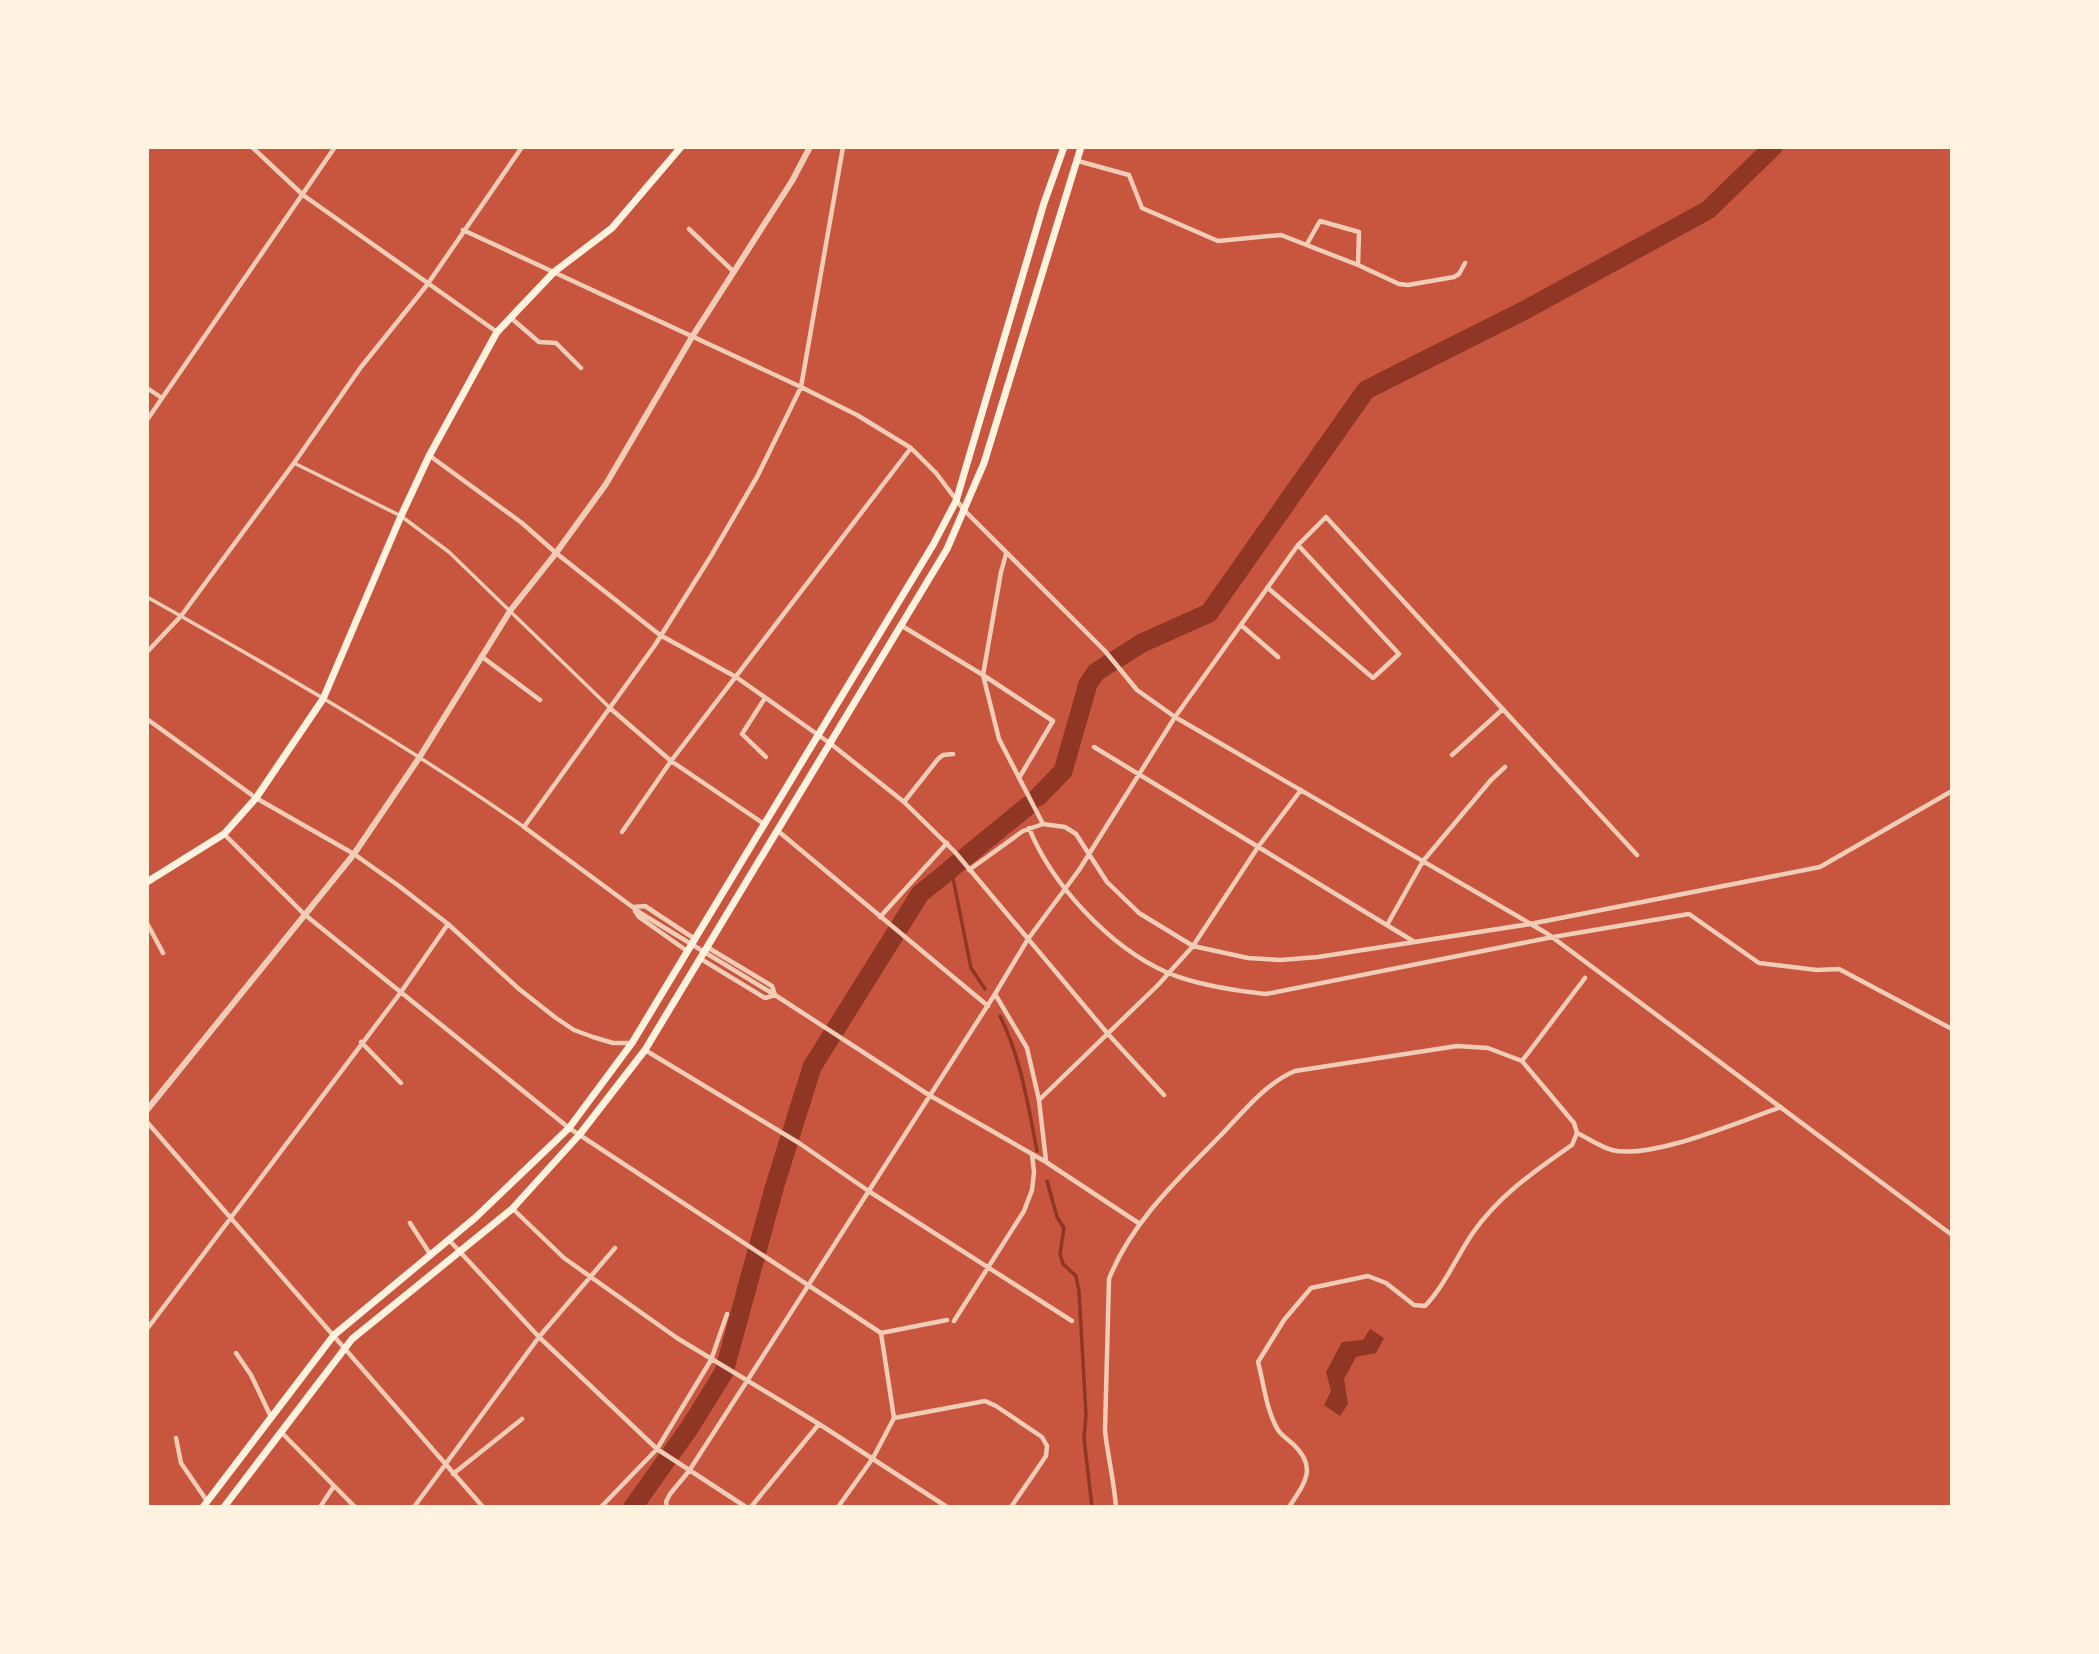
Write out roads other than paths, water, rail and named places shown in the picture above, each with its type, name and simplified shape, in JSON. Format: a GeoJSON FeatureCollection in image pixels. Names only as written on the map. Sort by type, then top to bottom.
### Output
{"type":"FeatureCollection","features":[{"type":"Feature","properties":{"kind":"main road"},"geometry":{"type":"LineString","coordinates":[[147,882],[224,834],[256,798],[323,699],[429,456],[496,332],[554,272],[612,228],[681,147]]}},
{"type":"Feature","properties":{"kind":"main road"},"geometry":{"type":"LineString","coordinates":[[205,1504],[334,1335],[499,1197],[569,1128],[632,1043],[933,545],[956,501],[1044,203],[1064,147]]}},
{"type":"Feature","properties":{"kind":"main road"},"geometry":{"type":"LineString","coordinates":[[223,1507],[352,1339],[512,1209],[580,1134],[645,1050],[947,549],[984,463],[1081,147]]}},
{"type":"Feature","properties":{"kind":"street"},"geometry":{"type":"LineString","coordinates":[[251,147],[303,195],[496,332]]}},
{"type":"Feature","properties":{"kind":"street"},"geometry":{"type":"LineString","coordinates":[[147,420],[335,147]]}},
{"type":"Feature","properties":{"kind":"street"},"geometry":{"type":"LineString","coordinates":[[147,652],[181,616],[295,463],[361,367],[427,285],[522,147]]}},
{"type":"Feature","properties":{"kind":"street"},"geometry":{"type":"LineString","coordinates":[[147,1110],[354,854],[419,758],[510,611],[606,484],[692,337],[792,181],[810,147]]}},
{"type":"Feature","properties":{"kind":"street"},"geometry":{"type":"LineString","coordinates":[[524,827],[655,645],[750,488],[801,387],[843,147]]}},
{"type":"Feature","properties":{"kind":"street"},"geometry":{"type":"LineString","coordinates":[[1077,160],[1129,176],[1142,208],[1218,241],[1278,235],[1307,244],[1399,284],[1408,285],[1454,277],[1465,263]]}},
{"type":"Feature","properties":{"kind":"street"},"geometry":{"type":"LineString","coordinates":[[1307,244],[1320,221],[1359,232],[1358,265]]}},
{"type":"Feature","properties":{"kind":"street"},"geometry":{"type":"LineString","coordinates":[[689,229],[734,272]]}},
{"type":"Feature","properties":{"kind":"street"},"geometry":{"type":"LineString","coordinates":[[463,230],[801,387],[857,415],[911,449],[936,473],[956,501],[1006,554],[1105,651],[1137,690],[1175,717],[1553,937],[1952,1234]]}},
{"type":"Feature","properties":{"kind":"street"},"geometry":{"type":"LineString","coordinates":[[511,317],[539,342],[556,343],[581,368]]}},
{"type":"Feature","properties":{"kind":"street"},"geometry":{"type":"LineString","coordinates":[[147,388],[162,398]]}},
{"type":"Feature","properties":{"kind":"street"},"geometry":{"type":"LineString","coordinates":[[622,832],[671,761],[911,449]]}},
{"type":"Feature","properties":{"kind":"street"},"geometry":{"type":"LineString","coordinates":[[429,456],[513,516],[660,635],[736,677],[831,744],[904,802],[956,852],[1108,1034],[1164,1095]]}},
{"type":"Feature","properties":{"kind":"street"},"geometry":{"type":"LineString","coordinates":[[295,463],[401,516],[458,561],[611,709],[671,761],[765,825]]}},
{"type":"Feature","properties":{"kind":"street"},"geometry":{"type":"LineString","coordinates":[[667,1507],[670,1494],[747,1381],[988,1006],[1028,939],[1088,855],[1175,717],[1298,545],[1326,517],[1637,855]]}},
{"type":"Feature","properties":{"kind":"street"},"geometry":{"type":"LineString","coordinates":[[1268,588],[1373,678],[1399,654],[1298,545]]}},
{"type":"Feature","properties":{"kind":"street"},"geometry":{"type":"LineString","coordinates":[[1006,554],[983,675],[999,739],[1043,824]]}},
{"type":"Feature","properties":{"kind":"street"},"geometry":{"type":"LineString","coordinates":[[147,597],[419,758],[524,827],[642,914],[769,991],[929,1096],[1046,1162],[1140,1224]]}},
{"type":"Feature","properties":{"kind":"street"},"geometry":{"type":"LineString","coordinates":[[1241,625],[1278,657]]}},
{"type":"Feature","properties":{"kind":"street"},"geometry":{"type":"LineString","coordinates":[[902,626],[1054,722],[1019,778]]}},
{"type":"Feature","properties":{"kind":"street"},"geometry":{"type":"LineString","coordinates":[[481,656],[540,700]]}},
{"type":"Feature","properties":{"kind":"street"},"geometry":{"type":"LineString","coordinates":[[765,698],[742,733],[766,757]]}},
{"type":"Feature","properties":{"kind":"street"},"geometry":{"type":"LineString","coordinates":[[1452,755],[1503,709]]}},
{"type":"Feature","properties":{"kind":"street"},"geometry":{"type":"LineString","coordinates":[[147,719],[256,798],[354,854],[448,924],[519,989],[575,1030],[613,1042],[632,1043]]}},
{"type":"Feature","properties":{"kind":"street"},"geometry":{"type":"LineString","coordinates":[[1094,747],[1414,941]]}},
{"type":"Feature","properties":{"kind":"street"},"geometry":{"type":"LineString","coordinates":[[904,802],[938,759],[953,754]]}},
{"type":"Feature","properties":{"kind":"street"},"geometry":{"type":"LineString","coordinates":[[1387,925],[1423,861],[1505,767]]}},
{"type":"Feature","properties":{"kind":"street"},"geometry":{"type":"LineString","coordinates":[[1039,1100],[1158,985],[1193,946],[1258,847],[1301,790]]}},
{"type":"Feature","properties":{"kind":"street"},"geometry":{"type":"LineString","coordinates":[[967,867],[1029,828],[1043,824],[1065,827],[1076,834],[1107,882],[1139,913],[1193,946],[1248,958],[1280,960],[1318,957],[1530,924],[1820,867],[1952,791]]}},
{"type":"Feature","properties":{"kind":"street"},"geometry":{"type":"LineString","coordinates":[[1029,828],[1064,890],[1114,940],[1167,972],[1232,990],[1266,994],[1553,937],[1689,914],[1759,963],[1817,970],[1839,969],[1952,1029]]}},
{"type":"Feature","properties":{"kind":"street"},"geometry":{"type":"LineString","coordinates":[[778,831],[988,1006]]}},
{"type":"Feature","properties":{"kind":"street"},"geometry":{"type":"LineString","coordinates":[[224,834],[304,914],[569,1128],[881,1333],[951,1320],[990,1267],[1024,1211],[1032,1190],[1032,1154]]}},
{"type":"Feature","properties":{"kind":"street"},"geometry":{"type":"LineString","coordinates":[[880,917],[947,843]]}},
{"type":"Feature","properties":{"kind":"street"},"geometry":{"type":"LineString","coordinates":[[634,907],[645,906],[695,939]]}},
{"type":"Feature","properties":{"kind":"street"},"geometry":{"type":"LineString","coordinates":[[634,907],[639,917],[687,951]]}},
{"type":"Feature","properties":{"kind":"street"},"geometry":{"type":"LineString","coordinates":[[147,923],[163,953]]}},
{"type":"Feature","properties":{"kind":"street"},"geometry":{"type":"LineString","coordinates":[[147,1329],[401,992],[448,924]]}},
{"type":"Feature","properties":{"kind":"street"},"geometry":{"type":"LineString","coordinates":[[707,947],[772,986],[775,995]]}},
{"type":"Feature","properties":{"kind":"street"},"geometry":{"type":"LineString","coordinates":[[701,958],[765,998],[775,995]]}},
{"type":"Feature","properties":{"kind":"street"},"geometry":{"type":"LineString","coordinates":[[1522,1061],[1585,978]]}},
{"type":"Feature","properties":{"kind":"street"},"geometry":{"type":"LineString","coordinates":[[995,994],[1027,1048],[1039,1100],[1046,1162]]}},
{"type":"Feature","properties":{"kind":"street"},"geometry":{"type":"LineString","coordinates":[[361,1042],[401,1083]]}},
{"type":"Feature","properties":{"kind":"street"},"geometry":{"type":"LineString","coordinates":[[1115,1507],[1114,1477],[1105,1431],[1109,1279],[1115,1264],[1140,1224],[1188,1169],[1248,1107],[1280,1077],[1288,1074],[1317,1067],[1457,1046],[1489,1048],[1522,1061],[1574,1123],[1577,1133],[1572,1145],[1507,1192],[1473,1233],[1425,1306],[1414,1305],[1386,1283],[1368,1276],[1311,1289],[1284,1320],[1258,1362],[1275,1424],[1280,1433],[1303,1454],[1307,1466],[1307,1480],[1289,1507]]}},
{"type":"Feature","properties":{"kind":"street"},"geometry":{"type":"LineString","coordinates":[[645,1050],[799,1143],[1072,1321]]}},
{"type":"Feature","properties":{"kind":"street"},"geometry":{"type":"LineString","coordinates":[[1577,1133],[1611,1150],[1631,1151],[1673,1145],[1781,1107]]}},
{"type":"Feature","properties":{"kind":"street"},"geometry":{"type":"LineString","coordinates":[[147,1122],[483,1507]]}},
{"type":"Feature","properties":{"kind":"street"},"geometry":{"type":"LineString","coordinates":[[512,1209],[564,1258],[711,1360],[819,1424],[947,1507]]}},
{"type":"Feature","properties":{"kind":"street"},"geometry":{"type":"LineString","coordinates":[[410,1223],[431,1255]]}},
{"type":"Feature","properties":{"kind":"street"},"geometry":{"type":"LineString","coordinates":[[449,1240],[538,1337],[657,1449],[749,1507],[819,1424]]}},
{"type":"Feature","properties":{"kind":"street"},"geometry":{"type":"LineString","coordinates":[[414,1507],[538,1337],[615,1248]]}},
{"type":"Feature","properties":{"kind":"street"},"geometry":{"type":"LineString","coordinates":[[601,1507],[657,1449],[711,1360],[727,1314]]}},
{"type":"Feature","properties":{"kind":"street"},"geometry":{"type":"LineString","coordinates":[[838,1507],[873,1458],[894,1418],[881,1333]]}},
{"type":"Feature","properties":{"kind":"street"},"geometry":{"type":"LineString","coordinates":[[236,1353],[251,1375],[271,1417]]}},
{"type":"Feature","properties":{"kind":"street"},"geometry":{"type":"LineString","coordinates":[[894,1418],[985,1401],[1042,1437],[1047,1446],[1046,1457],[1011,1507]]}},
{"type":"Feature","properties":{"kind":"street"},"geometry":{"type":"LineString","coordinates":[[453,1474],[522,1419]]}},
{"type":"Feature","properties":{"kind":"street"},"geometry":{"type":"LineString","coordinates":[[281,1432],[355,1507]]}},
{"type":"Feature","properties":{"kind":"street"},"geometry":{"type":"LineString","coordinates":[[176,1438],[181,1464],[205,1504]]}},
{"type":"Feature","properties":{"kind":"street"},"geometry":{"type":"LineString","coordinates":[[320,1507],[334,1486]]}},
{"type":"Feature","properties":{"kind":"waterway"},"geometry":{"type":"LineString","coordinates":[[1038,797],[1063,771],[1088,684],[1096,672],[1142,643],[1209,613],[1366,390],[1527,309],[1708,210],[1773,147]]}},
{"type":"Feature","properties":{"kind":"waterway"},"geometry":{"type":"LineString","coordinates":[[633,1507],[690,1427],[724,1372],[775,1185],[812,1067],[920,894],[1029,805]]}},
{"type":"Feature","properties":{"kind":"waterway"},"geometry":{"type":"LineString","coordinates":[[951,868],[971,968],[985,989]]}},
{"type":"Feature","properties":{"kind":"waterway"},"geometry":{"type":"LineString","coordinates":[[1000,1016],[1019,1065],[1037,1151]]}},
{"type":"Feature","properties":{"kind":"waterway"},"geometry":{"type":"LineString","coordinates":[[1047,1181],[1057,1217],[1064,1228],[1060,1254],[1063,1264],[1076,1276],[1079,1291],[1086,1415],[1084,1438],[1092,1507]]}}]}
